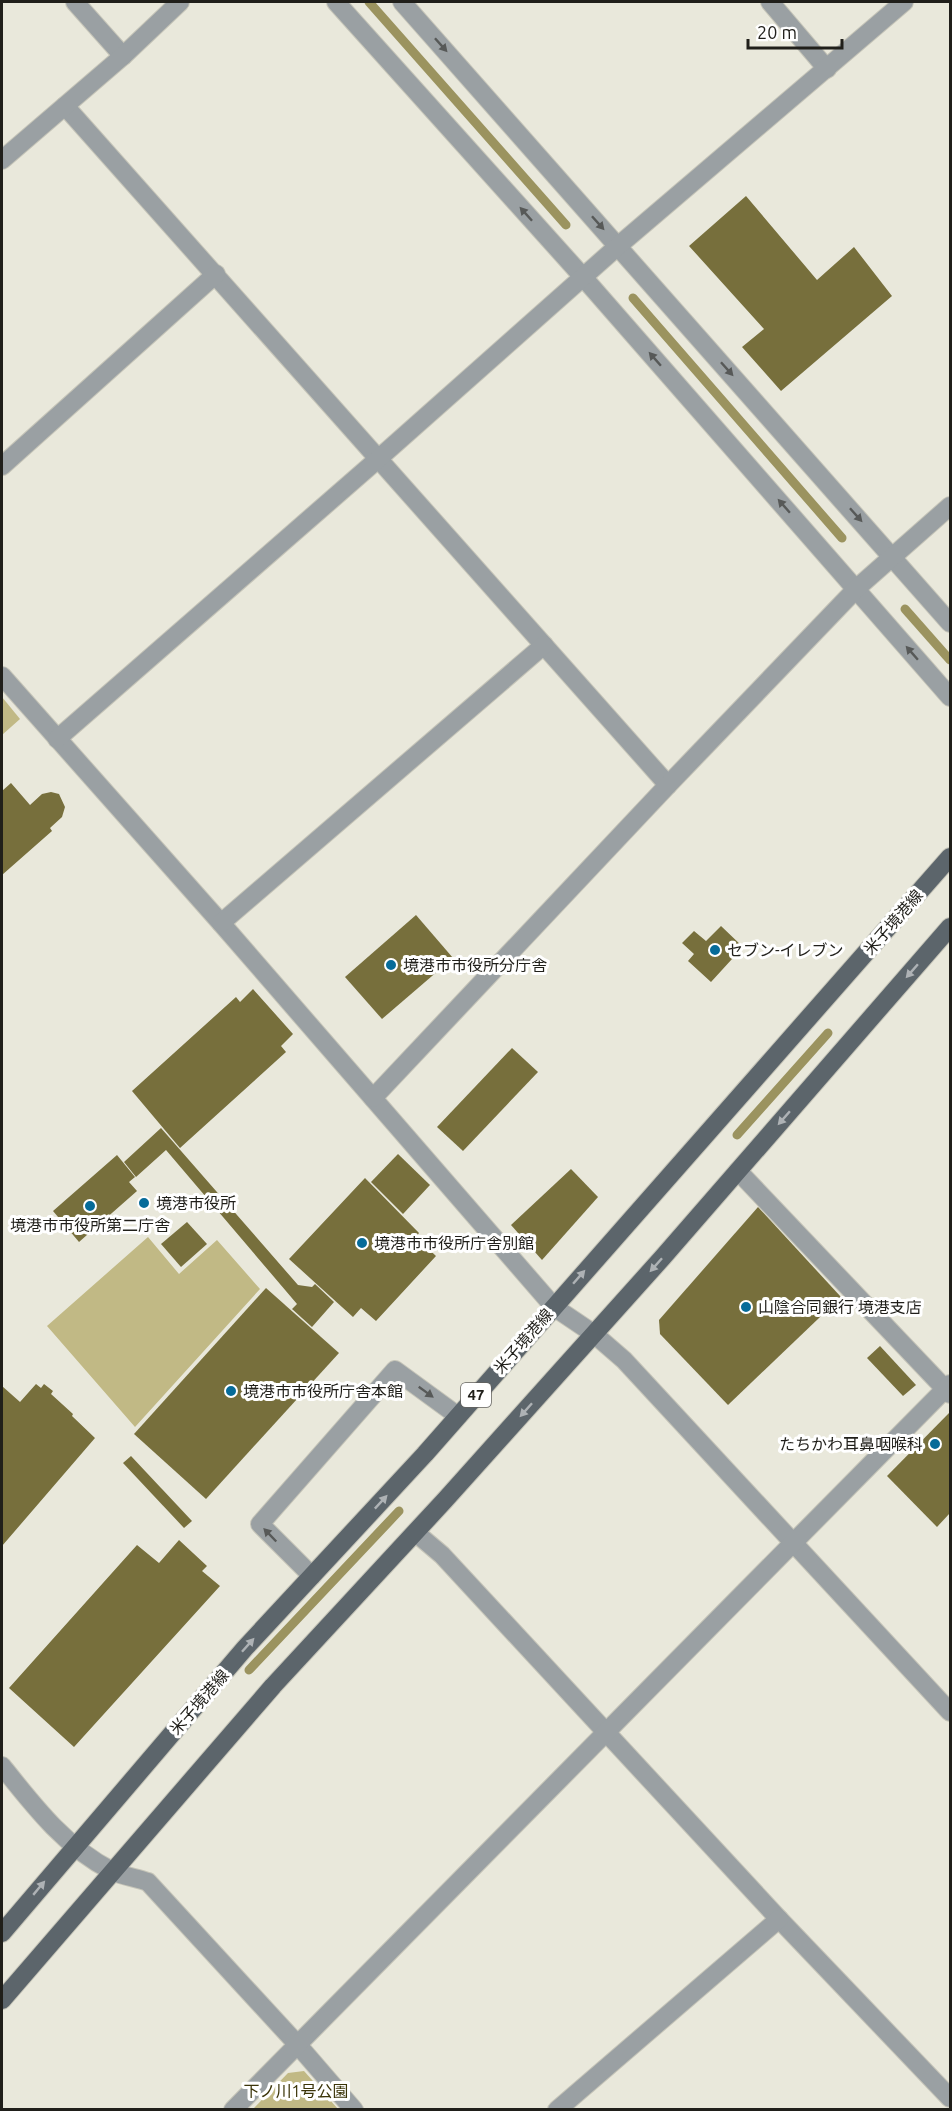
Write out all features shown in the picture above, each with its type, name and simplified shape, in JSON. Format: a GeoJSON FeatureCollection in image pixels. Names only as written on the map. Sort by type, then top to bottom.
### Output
{"type":"FeatureCollection","features":[{"type":"Feature","properties":{"kind":"main road","name":"米子境港線"},"geometry":{"type":"LineString","coordinates":[[2,1933],[245,1648],[458,1416],[951,857]]}},
{"type":"Feature","properties":{"kind":"main road"},"geometry":{"type":"LineString","coordinates":[[2,2000],[273,1686],[416,1533],[594,1334],[951,927]]}},
{"type":"Feature","properties":{"kind":"street"},"geometry":{"type":"LineString","coordinates":[[75,2],[123,56]]}},
{"type":"Feature","properties":{"kind":"street"},"geometry":{"type":"LineString","coordinates":[[2,160],[123,56],[180,2]]}},
{"type":"Feature","properties":{"kind":"street"},"geometry":{"type":"LineString","coordinates":[[336,2],[583,277],[951,697]]}},
{"type":"Feature","properties":{"kind":"street"},"geometry":{"type":"LineString","coordinates":[[402,2],[951,623]]}},
{"type":"Feature","properties":{"kind":"street"},"geometry":{"type":"LineString","coordinates":[[770,2],[827,69]]}},
{"type":"Feature","properties":{"kind":"street"},"geometry":{"type":"LineString","coordinates":[[57,739],[618,246],[904,2]]}},
{"type":"Feature","properties":{"kind":"street"},"geometry":{"type":"LineString","coordinates":[[65,106],[668,785]]}},
{"type":"Feature","properties":{"kind":"street"},"geometry":{"type":"LineString","coordinates":[[2,466],[216,274]]}},
{"type":"Feature","properties":{"kind":"street"},"geometry":{"type":"LineString","coordinates":[[373,1098],[856,588],[951,506]]}},
{"type":"Feature","properties":{"kind":"street"},"geometry":{"type":"LineString","coordinates":[[221,923],[544,645]]}},
{"type":"Feature","properties":{"kind":"street"},"geometry":{"type":"LineString","coordinates":[[2,676],[221,923],[554,1307],[594,1334],[624,1360],[951,1712]]}},
{"type":"Feature","properties":{"kind":"street"},"geometry":{"type":"LineString","coordinates":[[233,2109],[793,1543],[949,1389],[738,1171]]}},
{"type":"Feature","properties":{"kind":"street"},"geometry":{"type":"LineString","coordinates":[[312,1575],[260,1524],[395,1370],[458,1416]]}},
{"type":"Feature","properties":{"kind":"street"},"geometry":{"type":"LineString","coordinates":[[416,1533],[442,1555],[779,1919],[951,2098]]}},
{"type":"Feature","properties":{"kind":"street"},"geometry":{"type":"LineString","coordinates":[[2,1766],[42,1815],[75,1846],[113,1871],[148,1882],[354,2109]]}},
{"type":"Feature","properties":{"kind":"street"},"geometry":{"type":"LineString","coordinates":[[557,2109],[779,1919]]}},
{"type":"Feature","properties":{"kind":"green space"},"geometry":{"type":"Polygon","coordinates":[[[2,697],[20,719],[2,735],[2,697]]]}},
{"type":"Feature","properties":{"kind":"green space"},"geometry":{"type":"Polygon","coordinates":[[[148,1237],[179,1274],[217,1240],[260,1289],[135,1427],[47,1326],[148,1237]]]}},
{"type":"Feature","properties":{"kind":"green space","name":"下ノ川1号公園"},"geometry":{"type":"Polygon","coordinates":[[[304,2071],[338,2109],[253,2109],[288,2073],[304,2071]]]}},
{"type":"Feature","properties":{"kind":"building"},"geometry":{"type":"Polygon","coordinates":[[[746,196],[817,280],[854,247],[892,296],[781,391],[742,347],[764,329],[689,246],[746,196]]]}},
{"type":"Feature","properties":{"kind":"building"},"geometry":{"type":"Polygon","coordinates":[[[11,783],[30,805],[42,794],[51,792],[59,794],[65,807],[62,817],[50,828],[52,831],[2,875],[2,791],[11,783]]]}},
{"type":"Feature","properties":{"kind":"building"},"geometry":{"type":"Polygon","coordinates":[[[416,915],[453,958],[382,1019],[345,977],[416,915]]]}},
{"type":"Feature","properties":{"kind":"building","name":"セブン-イレブン"},"geometry":{"type":"Polygon","coordinates":[[[721,926],[743,947],[711,982],[688,961],[694,954],[682,943],[694,931],[706,941],[721,926]]]}},
{"type":"Feature","properties":{"kind":"building"},"geometry":{"type":"Polygon","coordinates":[[[253,989],[293,1034],[281,1046],[286,1052],[180,1148],[132,1091],[236,997],[240,1002],[253,989]]]}},
{"type":"Feature","properties":{"kind":"building"},"geometry":{"type":"Polygon","coordinates":[[[512,1048],[538,1072],[463,1151],[437,1127],[512,1048]]]}},
{"type":"Feature","properties":{"kind":"building"},"geometry":{"type":"Polygon","coordinates":[[[161,1128],[298,1285],[312,1287],[315,1284],[334,1302],[312,1327],[292,1309],[297,1304],[166,1150],[136,1177],[124,1162],[161,1128]]]}},
{"type":"Feature","properties":{"kind":"building"},"geometry":{"type":"Polygon","coordinates":[[[398,1154],[430,1185],[403,1214],[371,1182],[398,1154]]]}},
{"type":"Feature","properties":{"kind":"building"},"geometry":{"type":"Polygon","coordinates":[[[117,1155],[135,1177],[129,1182],[137,1191],[79,1242],[53,1211],[117,1155]]]}},
{"type":"Feature","properties":{"kind":"building"},"geometry":{"type":"Polygon","coordinates":[[[571,1169],[598,1197],[542,1260],[511,1225],[571,1169]]]}},
{"type":"Feature","properties":{"kind":"building"},"geometry":{"type":"Polygon","coordinates":[[[365,1178],[419,1233],[416,1237],[436,1256],[376,1321],[361,1308],[353,1317],[289,1259],[365,1178]]]}},
{"type":"Feature","properties":{"kind":"building"},"geometry":{"type":"Polygon","coordinates":[[[758,1207],[841,1297],[728,1405],[660,1334],[659,1320],[758,1207]]]}},
{"type":"Feature","properties":{"kind":"building"},"geometry":{"type":"Polygon","coordinates":[[[187,1222],[207,1244],[181,1267],[161,1244],[187,1222]]]}},
{"type":"Feature","properties":{"kind":"building"},"geometry":{"type":"Polygon","coordinates":[[[266,1288],[339,1353],[206,1499],[134,1434],[266,1288]]]}},
{"type":"Feature","properties":{"kind":"building"},"geometry":{"type":"Polygon","coordinates":[[[880,1346],[916,1385],[903,1396],[867,1358],[880,1346]]]}},
{"type":"Feature","properties":{"kind":"building"},"geometry":{"type":"Polygon","coordinates":[[[36,1384],[41,1388],[44,1384],[53,1391],[51,1394],[95,1438],[2,1546],[2,1386],[20,1402],[36,1384]]]}},
{"type":"Feature","properties":{"kind":"building","name":"たちかわ耳鼻咽喉科"},"geometry":{"type":"Polygon","coordinates":[[[950,1412],[950,1513],[937,1527],[887,1476],[950,1412]]]}},
{"type":"Feature","properties":{"kind":"building"},"geometry":{"type":"Polygon","coordinates":[[[131,1456],[192,1521],[184,1528],[123,1463],[131,1456]]]}},
{"type":"Feature","properties":{"kind":"building"},"geometry":{"type":"Polygon","coordinates":[[[179,1540],[207,1566],[202,1571],[220,1586],[74,1747],[9,1688],[137,1545],[159,1563],[179,1540]]]}},
{"type":"Feature","properties":{"kind":"waterway"},"geometry":{"type":"LineString","coordinates":[[369,2],[566,225]]}},
{"type":"Feature","properties":{"kind":"waterway"},"geometry":{"type":"LineString","coordinates":[[633,298],[842,538]]}},
{"type":"Feature","properties":{"kind":"waterway"},"geometry":{"type":"LineString","coordinates":[[905,609],[950,660]]}},
{"type":"Feature","properties":{"kind":"waterway"},"geometry":{"type":"LineString","coordinates":[[737,1135],[828,1033]]}},
{"type":"Feature","properties":{"kind":"waterway"},"geometry":{"type":"LineString","coordinates":[[249,1670],[399,1511]]}},
{"type":"Feature","properties":{"kind":"place","name":"セブン-イレブン"},"geometry":{"type":"Point","coordinates":[715,950]}},
{"type":"Feature","properties":{"kind":"place","name":"境港市市役所分庁舎"},"geometry":{"type":"Point","coordinates":[391,965]}},
{"type":"Feature","properties":{"kind":"place","name":"境港市役所"},"geometry":{"type":"Point","coordinates":[144,1203]}},
{"type":"Feature","properties":{"kind":"place","name":"境港市市役所第二庁舎"},"geometry":{"type":"Point","coordinates":[90,1206]}},
{"type":"Feature","properties":{"kind":"place","name":"境港市市役所庁舎別館"},"geometry":{"type":"Point","coordinates":[362,1243]}},
{"type":"Feature","properties":{"kind":"place","name":"山陰合同銀行 境港支店"},"geometry":{"type":"Point","coordinates":[746,1307]}},
{"type":"Feature","properties":{"kind":"place","name":"境港市市役所庁舎本館"},"geometry":{"type":"Point","coordinates":[231,1391]}},
{"type":"Feature","properties":{"kind":"place","name":"たちかわ耳鼻咽喉科"},"geometry":{"type":"Point","coordinates":[935,1444]}}]}
